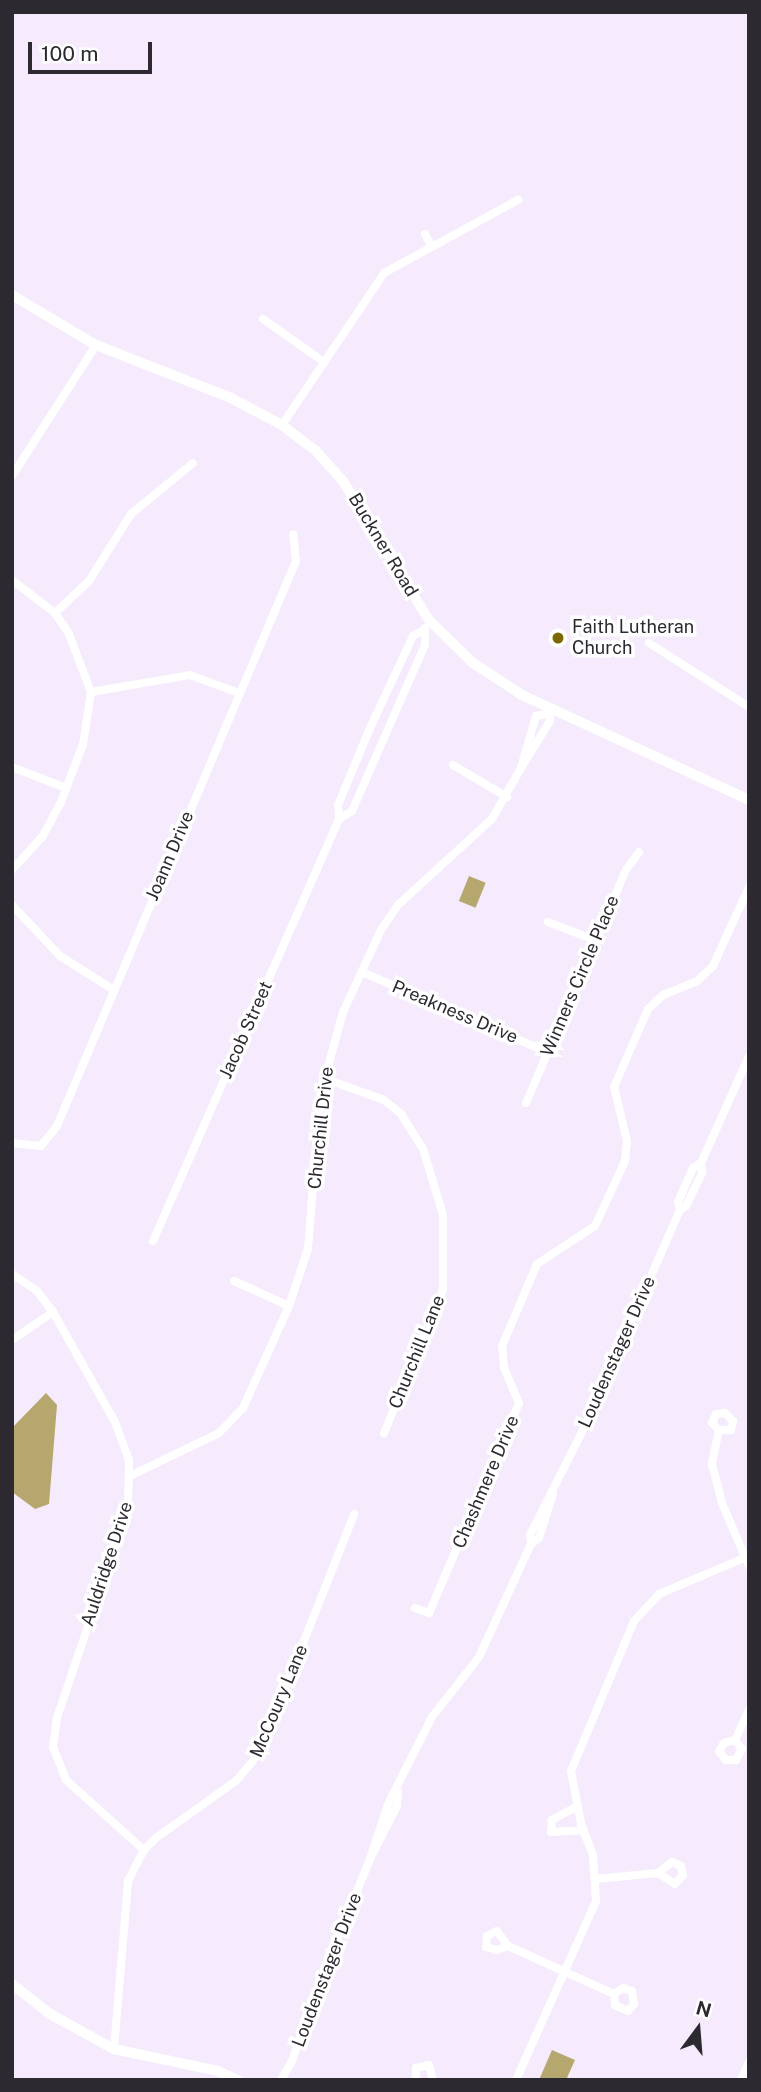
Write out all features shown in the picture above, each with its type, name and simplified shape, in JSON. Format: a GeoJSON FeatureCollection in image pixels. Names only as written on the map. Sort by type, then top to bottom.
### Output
{"type":"FeatureCollection","features":[{"type":"Feature","properties":{"kind":"street"},"geometry":{"type":"LineString","coordinates":[[282,425],[384,273],[517,200]]}},
{"type":"Feature","properties":{"kind":"street"},"geometry":{"type":"LineString","coordinates":[[425,234],[431,246]]}},
{"type":"Feature","properties":{"kind":"street","name":"Buckner Road"},"geometry":{"type":"LineString","coordinates":[[12,295],[96,345],[231,398],[282,425],[316,451],[354,494],[427,625],[473,663],[548,711],[749,800]]}},
{"type":"Feature","properties":{"kind":"street"},"geometry":{"type":"LineString","coordinates":[[263,319],[324,362]]}},
{"type":"Feature","properties":{"kind":"street"},"geometry":{"type":"LineString","coordinates":[[12,476],[96,345]]}},
{"type":"Feature","properties":{"kind":"street"},"geometry":{"type":"LineString","coordinates":[[55,613],[89,581],[131,514],[193,463]]}},
{"type":"Feature","properties":{"kind":"street","name":"Joann Drive"},"geometry":{"type":"LineString","coordinates":[[12,1143],[41,1146],[57,1126],[296,561],[293,534]]}},
{"type":"Feature","properties":{"kind":"street"},"geometry":{"type":"LineString","coordinates":[[12,580],[55,613],[69,634],[90,692],[83,744],[51,824],[12,870]]}},
{"type":"Feature","properties":{"kind":"street","name":"Jacob Street"},"geometry":{"type":"LineString","coordinates":[[339,819],[352,811],[425,645],[427,625]]}},
{"type":"Feature","properties":{"kind":"street","name":"Jacob Street"},"geometry":{"type":"LineString","coordinates":[[153,1241],[339,819],[338,805],[370,728],[412,636],[427,625]]}},
{"type":"Feature","properties":{"kind":"street"},"geometry":{"type":"LineString","coordinates":[[649,643],[749,708]]}},
{"type":"Feature","properties":{"kind":"street"},"geometry":{"type":"LineString","coordinates":[[90,692],[190,675],[239,693]]}},
{"type":"Feature","properties":{"kind":"street","name":"Churchill Drive"},"geometry":{"type":"LineString","coordinates":[[132,1475],[209,1439],[233,1422],[289,1306],[312,1224],[323,1078],[330,1048],[362,972],[398,905],[483,828],[507,797],[550,721],[548,711],[536,716],[521,768]]}},
{"type":"Feature","properties":{"kind":"street"},"geometry":{"type":"LineString","coordinates":[[453,765],[507,797]]}},
{"type":"Feature","properties":{"kind":"street"},"geometry":{"type":"LineString","coordinates":[[12,767],[66,788]]}},
{"type":"Feature","properties":{"kind":"street","name":"Winners Circle Place"},"geometry":{"type":"LineString","coordinates":[[526,1103],[595,940],[639,852]]}},
{"type":"Feature","properties":{"kind":"street","name":"Chashmere Drive"},"geometry":{"type":"LineString","coordinates":[[415,1608],[429,1613],[519,1403],[504,1367],[502,1346],[537,1264],[595,1226],[625,1161],[627,1141],[614,1087],[648,1009],[713,966],[749,887]]}},
{"type":"Feature","properties":{"kind":"street"},"geometry":{"type":"LineString","coordinates":[[12,905],[60,956],[114,990]]}},
{"type":"Feature","properties":{"kind":"street"},"geometry":{"type":"LineString","coordinates":[[548,922],[595,940]]}},
{"type":"Feature","properties":{"kind":"street","name":"Preakness Drive"},"geometry":{"type":"LineString","coordinates":[[362,972],[547,1052]]}},
{"type":"Feature","properties":{"kind":"street","name":"Loudenstager Drive"},"geometry":{"type":"LineString","coordinates":[[281,2080],[292,2061],[318,1983],[370,1858],[397,1806],[398,1791],[432,1717],[479,1657],[531,1544],[539,1538],[553,1494],[680,1210],[678,1202],[693,1168],[701,1163],[749,1056]]}},
{"type":"Feature","properties":{"kind":"street","name":"Churchill Lane"},"geometry":{"type":"LineString","coordinates":[[323,1078],[384,1100],[401,1114],[423,1149],[443,1215],[443,1290],[384,1433]]}},
{"type":"Feature","properties":{"kind":"street","name":"Auldridge Drive"},"geometry":{"type":"LineString","coordinates":[[12,1274],[37,1291],[53,1312],[119,1430],[132,1475],[128,1508],[53,1733],[66,1780],[144,1850]]}},
{"type":"Feature","properties":{"kind":"street"},"geometry":{"type":"LineString","coordinates":[[234,1281],[289,1306]]}},
{"type":"Feature","properties":{"kind":"street"},"geometry":{"type":"LineString","coordinates":[[12,1340],[53,1312]]}},
{"type":"Feature","properties":{"kind":"street"},"geometry":{"type":"LineString","coordinates":[[719,1430],[712,1464],[722,1503],[747,1556],[749,1566]]}},
{"type":"Feature","properties":{"kind":"street","name":"McCoury Lane"},"geometry":{"type":"LineString","coordinates":[[114,2049],[123,1905],[128,1881],[144,1850],[236,1781],[260,1752],[354,1514]]}},
{"type":"Feature","properties":{"kind":"street"},"geometry":{"type":"LineString","coordinates":[[516,2080],[596,1901],[593,1855],[578,1806],[572,1771],[634,1621],[659,1594],[747,1556]]}},
{"type":"Feature","properties":{"kind":"street"},"geometry":{"type":"LineString","coordinates":[[735,1740],[749,1710]]}},
{"type":"Feature","properties":{"kind":"street"},"geometry":{"type":"LineString","coordinates":[[578,1806],[552,1820],[551,1832],[584,1830]]}},
{"type":"Feature","properties":{"kind":"street"},"geometry":{"type":"LineString","coordinates":[[595,1879],[658,1872]]}},
{"type":"Feature","properties":{"kind":"street"},"geometry":{"type":"LineString","coordinates":[[508,1946],[614,1994]]}},
{"type":"Feature","properties":{"kind":"street"},"geometry":{"type":"LineString","coordinates":[[12,1984],[50,2014],[114,2049],[218,2071],[237,2080]]}},
{"type":"Feature","properties":{"kind":"street"},"geometry":{"type":"LineString","coordinates":[[740,2080],[749,2062]]}},
{"type":"Feature","properties":{"kind":"street"},"geometry":{"type":"LineString","coordinates":[[416,2080],[416,2068],[429,2065],[433,2080]]}},
{"type":"Feature","properties":{"kind":"shaded area"},"geometry":{"type":"Polygon","coordinates":[[[469,876],[486,883],[476,908],[459,901],[469,876]]]}},
{"type":"Feature","properties":{"kind":"shaded area"},"geometry":{"type":"Polygon","coordinates":[[[46,1393],[57,1405],[49,1504],[35,1509],[12,1492],[12,1428],[46,1393]]]}},
{"type":"Feature","properties":{"kind":"shaded area"},"geometry":{"type":"Polygon","coordinates":[[[552,2050],[575,2060],[566,2080],[539,2080],[552,2050]]]}},
{"type":"Feature","properties":{"kind":"place","name":"Faith Lutheran Church"},"geometry":{"type":"Point","coordinates":[558,638]}}]}
